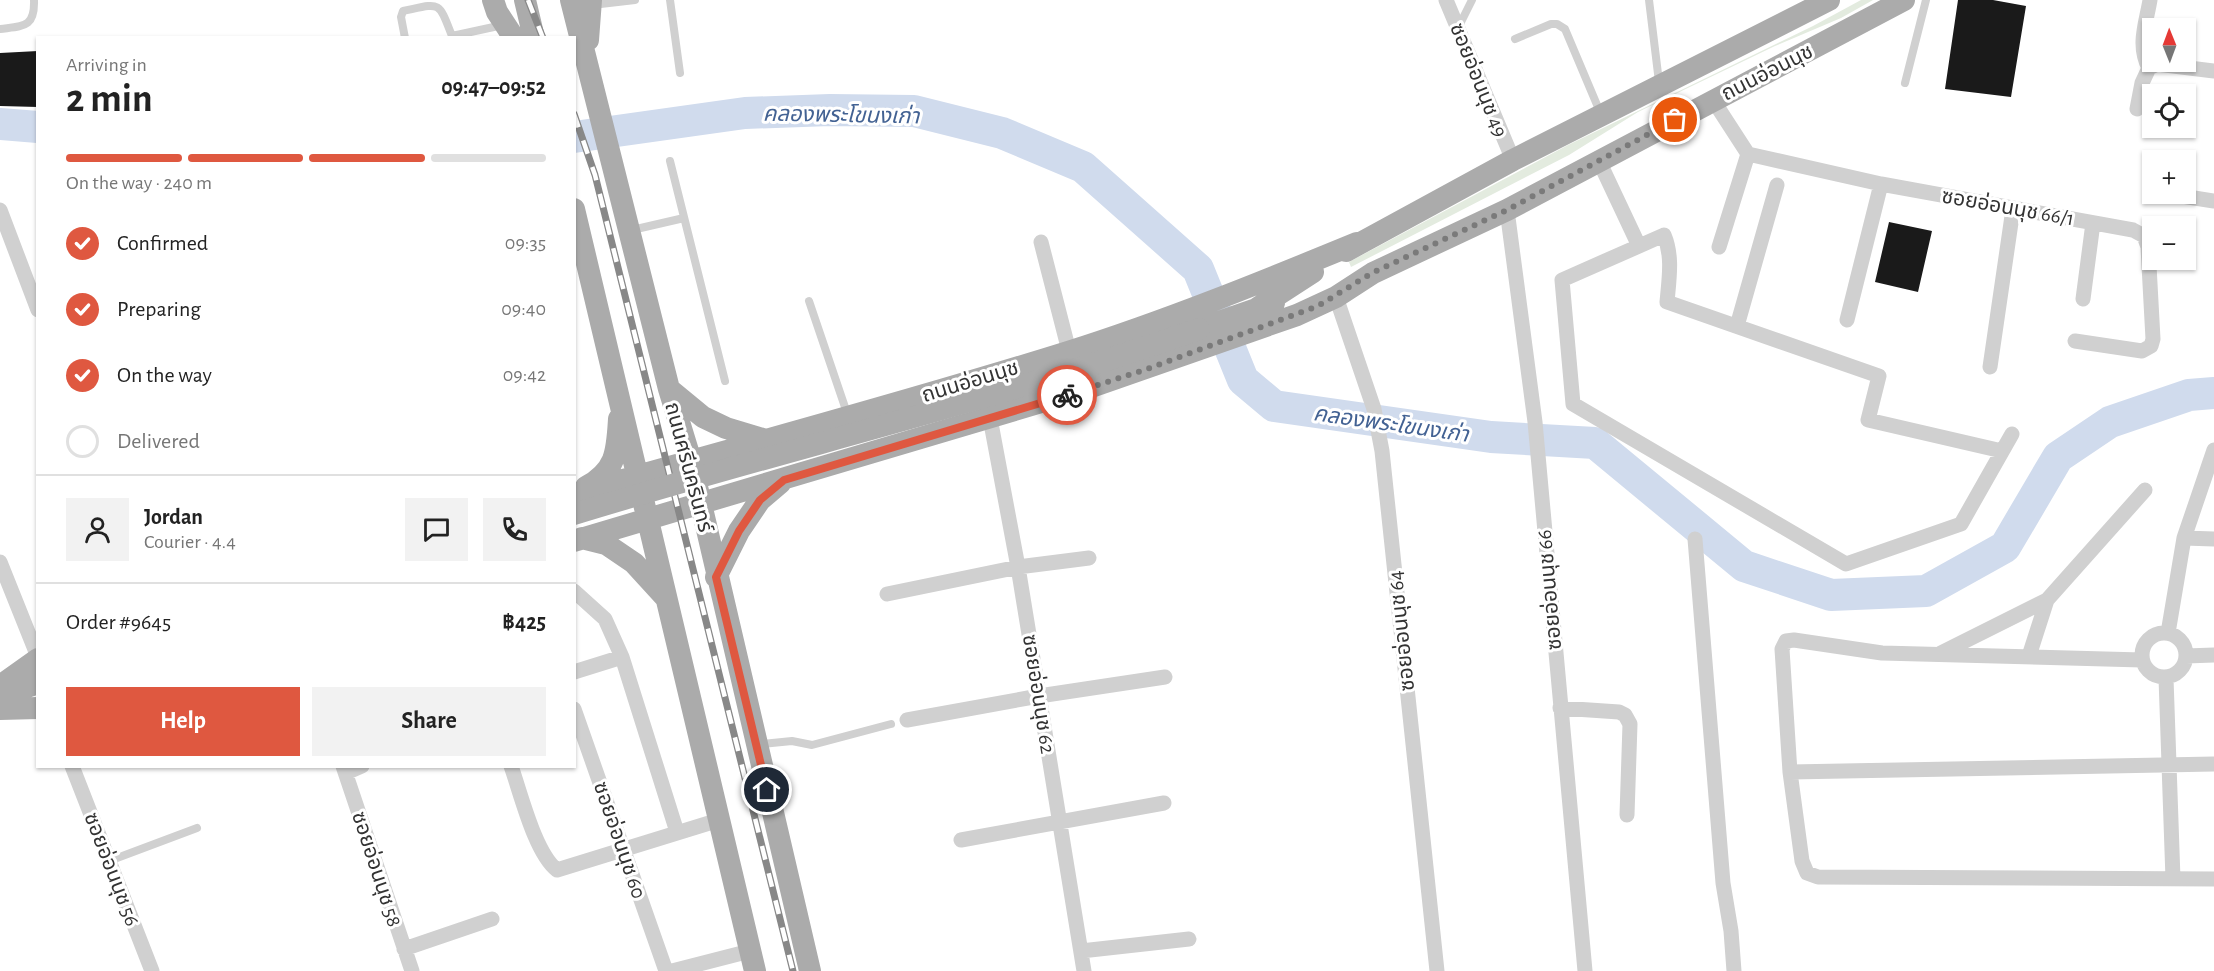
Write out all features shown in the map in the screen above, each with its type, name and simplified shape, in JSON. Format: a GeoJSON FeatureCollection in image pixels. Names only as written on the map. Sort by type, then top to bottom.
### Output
{"type":"FeatureCollection","features":[{"type":"Feature","properties":{"kind":"main road"},"geometry":{"type":"LineString","coordinates":[[493,0],[509,31]]}},
{"type":"Feature","properties":{"kind":"main road"},"geometry":{"type":"LineString","coordinates":[[525,0],[534,36]]}},
{"type":"Feature","properties":{"kind":"main road","name":"ถนนอ่อนนุช"},"geometry":{"type":"LineString","coordinates":[[1259,307],[1357,243],[1513,160],[1829,0]]}},
{"type":"Feature","properties":{"kind":"main road","name":"ถนนอ่อนนุช"},"geometry":{"type":"LineString","coordinates":[[576,513],[1013,390],[1150,347],[1259,307],[1372,273],[1507,210],[1904,0]]}},
{"type":"Feature","properties":{"kind":"main road","name":"ถนนศรีนครินทร์"},"geometry":{"type":"LineString","coordinates":[[584,2],[586,56],[669,389],[691,461],[716,577],[810,971]]}},
{"type":"Feature","properties":{"kind":"main road"},"geometry":{"type":"LineString","coordinates":[[576,224],[578,241],[639,476],[752,961]]}},
{"type":"Feature","properties":{"kind":"main road","name":"ถนนอ่อนนุช"},"geometry":{"type":"LineString","coordinates":[[576,493],[767,441],[1069,351],[1284,273],[1357,243]]}},
{"type":"Feature","properties":{"kind":"main road","name":"ถนนอ่อนนุช"},"geometry":{"type":"LineString","coordinates":[[578,539],[700,502],[784,480],[1147,369],[1298,315],[1336,297],[1372,273]]}},
{"type":"Feature","properties":{"kind":"main road"},"geometry":{"type":"LineString","coordinates":[[669,389],[703,417],[726,428],[767,441]]}},
{"type":"Feature","properties":{"kind":"main road"},"geometry":{"type":"LineString","coordinates":[[576,493],[600,479],[608,471],[613,461],[618,439],[620,399]]}},
{"type":"Feature","properties":{"kind":"main road"},"geometry":{"type":"LineString","coordinates":[[842,419],[824,435],[823,447],[831,457],[846,461]]}},
{"type":"Feature","properties":{"kind":"main road"},"geometry":{"type":"LineString","coordinates":[[716,577],[739,531],[760,500],[784,480]]}},
{"type":"Feature","properties":{"kind":"main road"},"geometry":{"type":"LineString","coordinates":[[578,539],[606,544],[634,563],[666,599]]}},
{"type":"Feature","properties":{"kind":"main road"},"geometry":{"type":"LineString","coordinates":[[0,686],[36,659]]}},
{"type":"Feature","properties":{"kind":"main road"},"geometry":{"type":"LineString","coordinates":[[0,697],[36,684]]}},
{"type":"Feature","properties":{"kind":"main road"},"geometry":{"type":"LineString","coordinates":[[0,709],[36,708]]}},
{"type":"Feature","properties":{"kind":"street","name":"ซอยอ่อนนุช 49"},"geometry":{"type":"LineString","coordinates":[[1446,0],[1513,160]]}},
{"type":"Feature","properties":{"kind":"street"},"geometry":{"type":"LineString","coordinates":[[2147,18],[2150,0]]}},
{"type":"Feature","properties":{"kind":"street"},"geometry":{"type":"LineString","coordinates":[[2196,69],[2214,71]]}},
{"type":"Feature","properties":{"kind":"street"},"geometry":{"type":"LineString","coordinates":[[2138,110],[2142,83],[2147,72]]}},
{"type":"Feature","properties":{"kind":"street"},"geometry":{"type":"LineString","coordinates":[[1713,100],[1748,154],[1719,247]]}},
{"type":"Feature","properties":{"kind":"street","name":"ซอยอ่อนนุช 66/1"},"geometry":{"type":"LineString","coordinates":[[1748,154],[1881,184],[2133,230],[2144,236],[2148,247],[2153,339],[2151,346],[2142,351],[2075,341]]}},
{"type":"Feature","properties":{"kind":"street"},"geometry":{"type":"LineString","coordinates":[[1599,161],[1639,246]]}},
{"type":"Feature","properties":{"kind":"street"},"geometry":{"type":"LineString","coordinates":[[1848,320],[1881,184]]}},
{"type":"Feature","properties":{"kind":"street"},"geometry":{"type":"LineString","coordinates":[[1737,326],[1777,185]]}},
{"type":"Feature","properties":{"kind":"street"},"geometry":{"type":"LineString","coordinates":[[2196,198],[2214,201]]}},
{"type":"Feature","properties":{"kind":"street"},"geometry":{"type":"LineString","coordinates":[[1990,367],[2013,209]]}},
{"type":"Feature","properties":{"kind":"street"},"geometry":{"type":"LineString","coordinates":[[0,210],[36,305]]}},
{"type":"Feature","properties":{"kind":"street","name":"ซอยอ่อนนุช 66"},"geometry":{"type":"LineString","coordinates":[[1507,210],[1535,422],[1585,971]]}},
{"type":"Feature","properties":{"kind":"street"},"geometry":{"type":"LineString","coordinates":[[2083,299],[2093,223]]}},
{"type":"Feature","properties":{"kind":"street"},"geometry":{"type":"LineString","coordinates":[[2002,451],[1868,420],[1879,376],[1667,302],[1670,258],[1664,235],[1562,280],[1573,404],[1846,564],[1961,524],[2012,434]]}},
{"type":"Feature","properties":{"kind":"street"},"geometry":{"type":"LineString","coordinates":[[1041,242],[1069,351]]}},
{"type":"Feature","properties":{"kind":"street","name":"ซอยอ่อนนุช 64"},"geometry":{"type":"LineString","coordinates":[[1336,297],[1374,409],[1382,451],[1437,971]]}},
{"type":"Feature","properties":{"kind":"street","name":"ซอยอ่อนนุช 62"},"geometry":{"type":"LineString","coordinates":[[990,418],[1018,567],[1084,971]]}},
{"type":"Feature","properties":{"kind":"street"},"geometry":{"type":"LineString","coordinates":[[2168,633],[2184,538],[2214,450]]}},
{"type":"Feature","properties":{"kind":"street"},"geometry":{"type":"LineString","coordinates":[[1939,654],[2047,600],[2145,490]]}},
{"type":"Feature","properties":{"kind":"street"},"geometry":{"type":"LineString","coordinates":[[2184,538],[2214,539]]}},
{"type":"Feature","properties":{"kind":"street"},"geometry":{"type":"LineString","coordinates":[[1695,539],[1723,883],[1731,932],[1734,971]]}},
{"type":"Feature","properties":{"kind":"street"},"geometry":{"type":"LineString","coordinates":[[887,594],[1018,567],[1089,558]]}},
{"type":"Feature","properties":{"kind":"street"},"geometry":{"type":"LineString","coordinates":[[0,562],[36,653]]}},
{"type":"Feature","properties":{"kind":"street"},"geometry":{"type":"LineString","coordinates":[[576,593],[604,619],[622,657],[677,832]]}},
{"type":"Feature","properties":{"kind":"street"},"geometry":{"type":"LineString","coordinates":[[2030,656],[2047,600]]}},
{"type":"Feature","properties":{"kind":"street"},"geometry":{"type":"LineString","coordinates":[[2168,633],[2178,638],[2187,656],[2184,666],[2176,674],[2166,678],[2155,676],[2147,669],[2142,660],[2142,649],[2148,640],[2157,634],[2168,633]]}},
{"type":"Feature","properties":{"kind":"street"},"geometry":{"type":"LineString","coordinates":[[2142,660],[1882,653],[1794,640],[1786,642],[1782,649],[1790,772],[1802,861],[1807,873],[1818,877],[2214,879]]}},
{"type":"Feature","properties":{"kind":"street"},"geometry":{"type":"LineString","coordinates":[[2187,656],[2214,655]]}},
{"type":"Feature","properties":{"kind":"street"},"geometry":{"type":"LineString","coordinates":[[576,671],[622,657]]}},
{"type":"Feature","properties":{"kind":"street"},"geometry":{"type":"LineString","coordinates":[[907,720],[1039,696],[1165,677]]}},
{"type":"Feature","properties":{"kind":"street"},"geometry":{"type":"LineString","coordinates":[[2166,678],[2173,879]]}},
{"type":"Feature","properties":{"kind":"street"},"geometry":{"type":"LineString","coordinates":[[1560,708],[1625,714],[1630,724],[1627,815]]}},
{"type":"Feature","properties":{"kind":"street","name":"ซอยอ่อนนุช 60"},"geometry":{"type":"LineString","coordinates":[[576,715],[666,971]]}},
{"type":"Feature","properties":{"kind":"street"},"geometry":{"type":"LineString","coordinates":[[1790,772],[2214,764]]}},
{"type":"Feature","properties":{"kind":"street","name":"ซอยอ่อนนุช 56"},"geometry":{"type":"LineString","coordinates":[[73,768],[152,971]]}},
{"type":"Feature","properties":{"kind":"street"},"geometry":{"type":"LineString","coordinates":[[512,768],[533,829],[549,863],[557,870],[719,820]]}},
{"type":"Feature","properties":{"kind":"street","name":"ซอยอ่อนนุช 58"},"geometry":{"type":"LineString","coordinates":[[344,770],[412,971]]}},
{"type":"Feature","properties":{"kind":"street"},"geometry":{"type":"LineString","coordinates":[[961,840],[1164,803]]}},
{"type":"Feature","properties":{"kind":"street"},"geometry":{"type":"LineString","coordinates":[[404,949],[492,919]]}},
{"type":"Feature","properties":{"kind":"street"},"geometry":{"type":"LineString","coordinates":[[1081,951],[1190,939]]}},
{"type":"Feature","properties":{"kind":"street"},"geometry":{"type":"LineString","coordinates":[[672,971],[752,961]]}},
{"type":"Feature","properties":{"kind":"lane"},"geometry":{"type":"LineString","coordinates":[[0,29],[24,26],[31,21],[34,0]]}},
{"type":"Feature","properties":{"kind":"lane"},"geometry":{"type":"LineString","coordinates":[[584,2],[635,0]]}},
{"type":"Feature","properties":{"kind":"lane"},"geometry":{"type":"LineString","coordinates":[[670,0],[680,73]]}},
{"type":"Feature","properties":{"kind":"lane"},"geometry":{"type":"LineString","coordinates":[[1458,28],[1472,0]]}},
{"type":"Feature","properties":{"kind":"lane"},"geometry":{"type":"LineString","coordinates":[[1649,0],[1659,85]]}},
{"type":"Feature","properties":{"kind":"lane"},"geometry":{"type":"LineString","coordinates":[[1905,82],[1926,0]]}},
{"type":"Feature","properties":{"kind":"lane"},"geometry":{"type":"LineString","coordinates":[[405,36],[401,17],[403,11],[436,6],[442,9],[452,36]]}},
{"type":"Feature","properties":{"kind":"lane"},"geometry":{"type":"LineString","coordinates":[[1515,39],[1551,24],[1557,24],[1565,29],[1601,115]]}},
{"type":"Feature","properties":{"kind":"lane"},"geometry":{"type":"LineString","coordinates":[[462,36],[509,31]]}},
{"type":"Feature","properties":{"kind":"lane"},"geometry":{"type":"LineString","coordinates":[[670,161],[725,381]]}},
{"type":"Feature","properties":{"kind":"lane"},"geometry":{"type":"LineString","coordinates":[[630,231],[684,218]]}},
{"type":"Feature","properties":{"kind":"lane"},"geometry":{"type":"LineString","coordinates":[[809,301],[842,419]]}},
{"type":"Feature","properties":{"kind":"lane"},"geometry":{"type":"LineString","coordinates":[[756,745],[792,741],[812,745],[891,724]]}},
{"type":"Feature","properties":{"kind":"lane"},"geometry":{"type":"LineString","coordinates":[[109,861],[197,828]]}},
{"type":"Feature","properties":{"kind":"shaded area"},"geometry":{"type":"Polygon","coordinates":[[[1861,0],[1873,0],[1841,18],[1775,46],[1638,112],[1569,155],[1351,267],[1349,262],[1568,145],[1813,26],[1861,0]]]}},
{"type":"Feature","properties":{"kind":"building"},"geometry":{"type":"Polygon","coordinates":[[[1958,0],[1993,0],[2026,6],[2011,97],[1945,89],[1958,0]]]}},
{"type":"Feature","properties":{"kind":"building"},"geometry":{"type":"Polygon","coordinates":[[[36,51],[36,107],[0,106],[0,53],[36,51]]]}},
{"type":"Feature","properties":{"kind":"building"},"geometry":{"type":"Polygon","coordinates":[[[1889,222],[1932,231],[1918,292],[1875,282],[1889,222]]]}},
{"type":"Feature","properties":{"kind":"waterway","name":"คลองพระโขนงเก่า"},"geometry":{"type":"LineString","coordinates":[[576,137],[745,113],[830,110],[914,111],[1002,133],[1083,167],[1198,269],[1243,380],[1274,406],[1491,437],[1595,443],[1744,566],[1831,595],[1926,591],[2005,547],[2058,457],[2110,422],[2189,395],[2214,393]]}},
{"type":"Feature","properties":{"kind":"waterway","name":"คลองพระโขนงเก่า"},"geometry":{"type":"LineString","coordinates":[[0,124],[36,127]]}},
{"type":"Feature","properties":{"kind":"railway"},"geometry":{"type":"LineString","coordinates":[[528,0],[542,36]]}},
{"type":"Feature","properties":{"kind":"railway"},"geometry":{"type":"LineString","coordinates":[[576,120],[595,175],[793,971]]}},
{"type":"Feature","properties":{"kind":"way so far"},"geometry":{"type":"LineString","coordinates":[[1067,395],[1147,369],[1318,306],[1372,273],[1507,210],[1675,120]]}},
{"type":"Feature","properties":{"kind":"route"},"geometry":{"type":"LineString","coordinates":[[767,790],[716,577],[739,531],[760,500],[784,480],[1067,395]]}}]}
